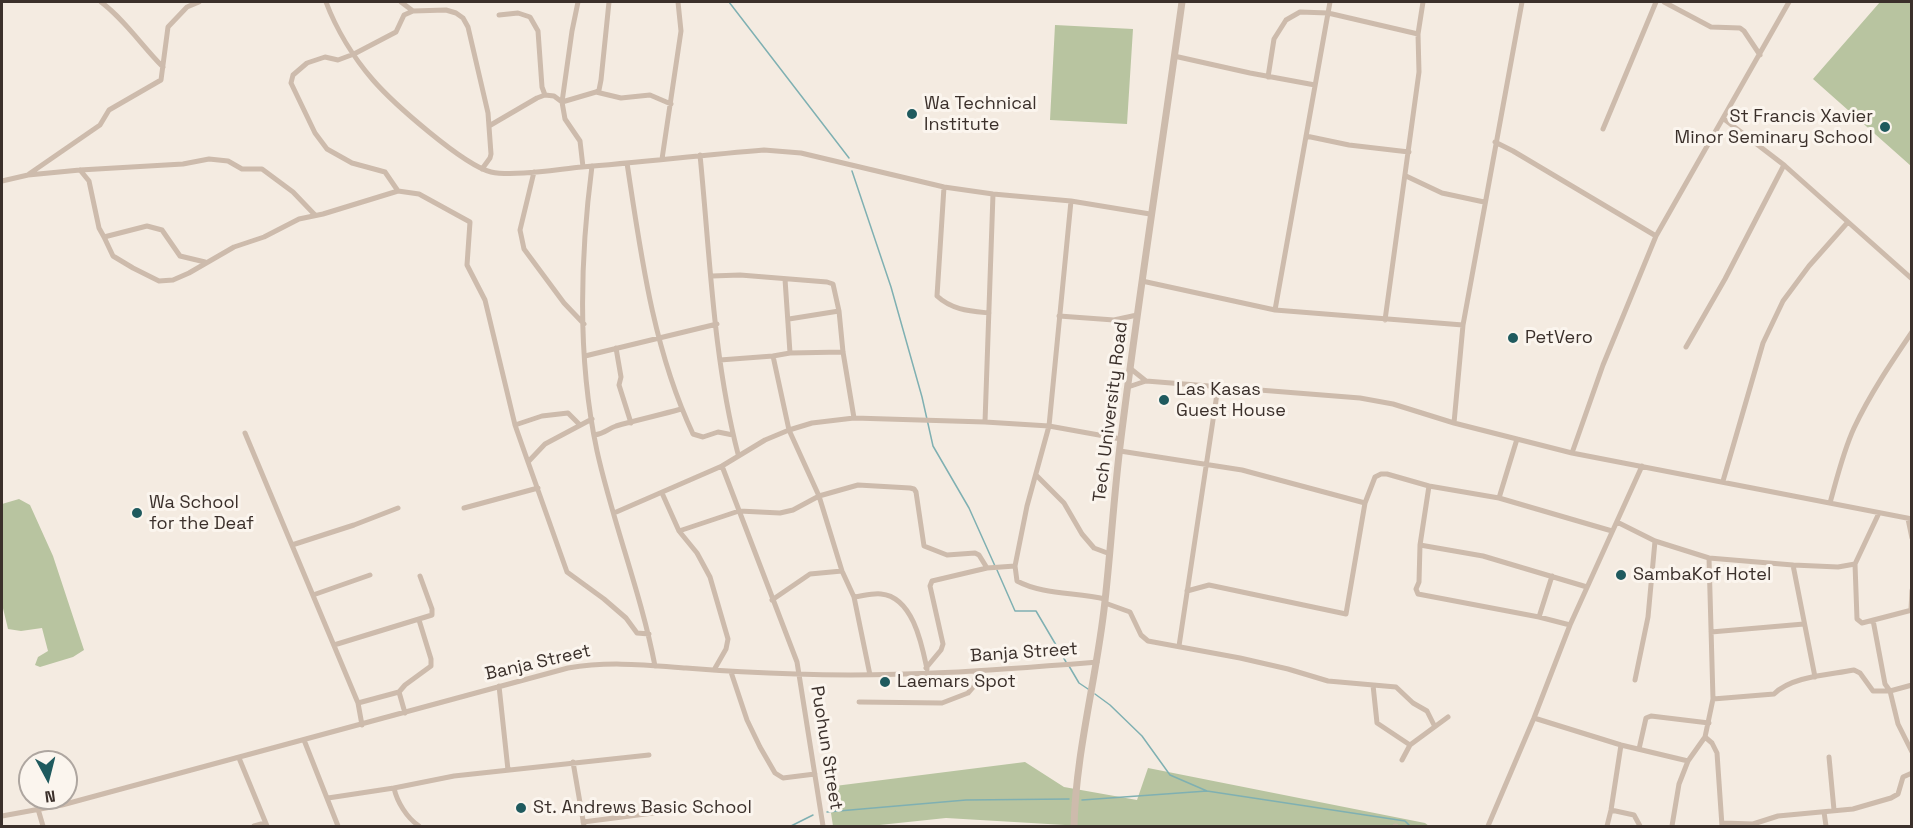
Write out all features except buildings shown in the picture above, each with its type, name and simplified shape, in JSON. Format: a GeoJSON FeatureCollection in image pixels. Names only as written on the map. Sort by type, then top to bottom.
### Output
{"type":"FeatureCollection","features":[{"type":"Feature","properties":{"kind":"street"},"geometry":{"type":"LineString","coordinates":[[101,2],[117,13],[144,49],[164,67]]}},
{"type":"Feature","properties":{"kind":"street"},"geometry":{"type":"LineString","coordinates":[[28,175],[100,125],[109,111],[161,80],[168,27],[187,7],[199,2]]}},
{"type":"Feature","properties":{"kind":"street"},"geometry":{"type":"LineString","coordinates":[[326,2],[354,54],[374,81],[425,128],[458,154],[482,169],[494,173],[534,172],[764,150],[801,153],[944,187],[1071,201],[1150,214]]}},
{"type":"Feature","properties":{"kind":"street"},"geometry":{"type":"LineString","coordinates":[[401,2],[413,11]]}},
{"type":"Feature","properties":{"kind":"street"},"geometry":{"type":"LineString","coordinates":[[578,2],[562,102],[565,119],[580,141],[582,167]]}},
{"type":"Feature","properties":{"kind":"street"},"geometry":{"type":"LineString","coordinates":[[596,92],[599,90],[601,80],[609,2]]}},
{"type":"Feature","properties":{"kind":"street"},"geometry":{"type":"LineString","coordinates":[[662,159],[681,32],[678,2]]}},
{"type":"Feature","properties":{"kind":"street","name":"Tech University Road"},"geometry":{"type":"LineString","coordinates":[[1074,826],[1080,751],[1105,601],[1121,439],[1150,214],[1182,2]]}},
{"type":"Feature","properties":{"kind":"street"},"geometry":{"type":"LineString","coordinates":[[1275,310],[1330,2]]}},
{"type":"Feature","properties":{"kind":"street"},"geometry":{"type":"LineString","coordinates":[[1385,320],[1419,72],[1418,34],[1423,2]]}},
{"type":"Feature","properties":{"kind":"street"},"geometry":{"type":"LineString","coordinates":[[1454,423],[1463,325],[1522,2]]}},
{"type":"Feature","properties":{"kind":"street"},"geometry":{"type":"LineString","coordinates":[[1603,129],[1656,2]]}},
{"type":"Feature","properties":{"kind":"street"},"geometry":{"type":"LineString","coordinates":[[1664,2],[1711,27],[1740,28],[1760,55]]}},
{"type":"Feature","properties":{"kind":"street"},"geometry":{"type":"LineString","coordinates":[[1572,453],[1603,365],[1656,236],[1789,2]]}},
{"type":"Feature","properties":{"kind":"street"},"geometry":{"type":"LineString","coordinates":[[398,191],[385,172],[352,163],[327,149],[315,133],[291,83],[293,75],[307,63],[325,57],[338,60],[396,32],[404,15],[413,11],[446,10],[456,13],[468,27],[489,126],[490,158],[482,169]]}},
{"type":"Feature","properties":{"kind":"street"},"geometry":{"type":"LineString","coordinates":[[1268,77],[1274,39],[1286,20],[1300,12],[1328,13],[1418,34]]}},
{"type":"Feature","properties":{"kind":"street"},"geometry":{"type":"LineString","coordinates":[[499,15],[518,13],[530,17],[538,31],[542,87],[545,95]]}},
{"type":"Feature","properties":{"kind":"street"},"geometry":{"type":"LineString","coordinates":[[1174,56],[1315,85]]}},
{"type":"Feature","properties":{"kind":"street"},"geometry":{"type":"LineString","coordinates":[[562,102],[596,92],[621,98],[650,95],[671,104]]}},
{"type":"Feature","properties":{"kind":"street"},"geometry":{"type":"LineString","coordinates":[[489,126],[545,95],[554,96],[562,102]]}},
{"type":"Feature","properties":{"kind":"street"},"geometry":{"type":"LineString","coordinates":[[1724,118],[1784,165],[1911,279]]}},
{"type":"Feature","properties":{"kind":"street"},"geometry":{"type":"LineString","coordinates":[[1306,136],[1349,145],[1409,152]]}},
{"type":"Feature","properties":{"kind":"street"},"geometry":{"type":"LineString","coordinates":[[1495,142],[1656,236]]}},
{"type":"Feature","properties":{"kind":"street"},"geometry":{"type":"LineString","coordinates":[[700,155],[720,360],[726,407],[738,454]]}},
{"type":"Feature","properties":{"kind":"street"},"geometry":{"type":"LineString","coordinates":[[2,181],[28,175],[80,170],[183,164],[209,159],[228,161],[242,169],[262,170],[292,192],[315,215]]}},
{"type":"Feature","properties":{"kind":"street"},"geometry":{"type":"LineString","coordinates":[[627,163],[642,263],[659,337],[681,409],[693,434],[703,437],[718,432],[733,435]]}},
{"type":"Feature","properties":{"kind":"street"},"geometry":{"type":"LineString","coordinates":[[1686,347],[1725,279],[1784,165]]}},
{"type":"Feature","properties":{"kind":"street"},"geometry":{"type":"LineString","coordinates":[[592,166],[582,258],[585,356],[594,435],[649,634],[655,666]]}},
{"type":"Feature","properties":{"kind":"street"},"geometry":{"type":"LineString","coordinates":[[80,170],[89,181],[99,228],[113,256],[159,281],[181,276],[234,247],[269,235],[290,223],[398,191],[419,194],[470,222],[467,265],[485,300],[515,425],[567,572],[626,618],[637,633],[649,634]]}},
{"type":"Feature","properties":{"kind":"street"},"geometry":{"type":"LineString","coordinates":[[534,172],[520,230],[524,249],[564,303],[584,324]]}},
{"type":"Feature","properties":{"kind":"street"},"geometry":{"type":"LineString","coordinates":[[1406,176],[1442,192],[1484,202]]}},
{"type":"Feature","properties":{"kind":"street"},"geometry":{"type":"LineString","coordinates":[[944,187],[937,296],[963,311],[989,313]]}},
{"type":"Feature","properties":{"kind":"street"},"geometry":{"type":"LineString","coordinates":[[985,422],[993,194]]}},
{"type":"Feature","properties":{"kind":"street"},"geometry":{"type":"LineString","coordinates":[[1071,201],[1049,426],[1027,506],[1015,566],[1017,581],[1027,586],[1086,594],[1130,612],[1141,635],[1148,641],[1288,669],[1328,681],[1396,687],[1413,703],[1427,711],[1434,725]]}},
{"type":"Feature","properties":{"kind":"street"},"geometry":{"type":"LineString","coordinates":[[1723,481],[1763,342],[1783,301],[1809,266],[1848,222]]}},
{"type":"Feature","properties":{"kind":"street"},"geometry":{"type":"LineString","coordinates":[[104,237],[147,226],[162,230],[180,256],[206,262]]}},
{"type":"Feature","properties":{"kind":"street"},"geometry":{"type":"LineString","coordinates":[[712,276],[740,275],[833,284],[854,418]]}},
{"type":"Feature","properties":{"kind":"street"},"geometry":{"type":"LineString","coordinates":[[785,279],[790,353]]}},
{"type":"Feature","properties":{"kind":"street"},"geometry":{"type":"LineString","coordinates":[[1142,280],[1275,310],[1463,325]]}},
{"type":"Feature","properties":{"kind":"street"},"geometry":{"type":"LineString","coordinates":[[789,319],[839,311]]}},
{"type":"Feature","properties":{"kind":"street"},"geometry":{"type":"LineString","coordinates":[[1059,316],[1114,320],[1137,315]]}},
{"type":"Feature","properties":{"kind":"street"},"geometry":{"type":"LineString","coordinates":[[585,356],[717,324]]}},
{"type":"Feature","properties":{"kind":"street"},"geometry":{"type":"LineString","coordinates":[[1830,503],[1853,429],[1877,384],[1911,332]]}},
{"type":"Feature","properties":{"kind":"street"},"geometry":{"type":"LineString","coordinates":[[615,348],[621,377],[619,386],[632,423]]}},
{"type":"Feature","properties":{"kind":"street"},"geometry":{"type":"LineString","coordinates":[[720,360],[790,353],[843,352]]}},
{"type":"Feature","properties":{"kind":"street"},"geometry":{"type":"LineString","coordinates":[[773,356],[789,429],[819,496],[842,571],[854,597],[870,675]]}},
{"type":"Feature","properties":{"kind":"street"},"geometry":{"type":"LineString","coordinates":[[1131,369],[1146,381]]}},
{"type":"Feature","properties":{"kind":"street"},"geometry":{"type":"LineString","coordinates":[[1128,387],[1146,381],[1360,398],[1393,404],[1454,423],[1572,453],[1910,519],[1911,538]]}},
{"type":"Feature","properties":{"kind":"street"},"geometry":{"type":"LineString","coordinates":[[1179,646],[1218,387]]}},
{"type":"Feature","properties":{"kind":"street"},"geometry":{"type":"LineString","coordinates":[[594,435],[604,434],[614,427],[681,409]]}},
{"type":"Feature","properties":{"kind":"street"},"geometry":{"type":"LineString","coordinates":[[515,425],[542,416],[568,413],[579,424]]}},
{"type":"Feature","properties":{"kind":"street"},"geometry":{"type":"LineString","coordinates":[[614,513],[722,466],[738,454],[789,429],[812,423],[854,418],[985,422],[1049,426],[1121,439]]}},
{"type":"Feature","properties":{"kind":"street"},"geometry":{"type":"LineString","coordinates":[[528,462],[546,444],[579,424],[592,419]]}},
{"type":"Feature","properties":{"kind":"street"},"geometry":{"type":"LineString","coordinates":[[245,434],[358,703],[362,725]]}},
{"type":"Feature","properties":{"kind":"street"},"geometry":{"type":"LineString","coordinates":[[1499,498],[1517,439]]}},
{"type":"Feature","properties":{"kind":"street"},"geometry":{"type":"LineString","coordinates":[[1120,451],[1242,470],[1365,503]]}},
{"type":"Feature","properties":{"kind":"street","name":"Puohun Street"},"geometry":{"type":"LineString","coordinates":[[722,466],[797,662],[823,826]]}},
{"type":"Feature","properties":{"kind":"street"},"geometry":{"type":"LineString","coordinates":[[1488,826],[1570,625],[1642,466]]}},
{"type":"Feature","properties":{"kind":"street"},"geometry":{"type":"LineString","coordinates":[[1187,591],[1209,585],[1346,614],[1365,503],[1376,477],[1381,474],[1429,486],[1499,498],[1612,531]]}},
{"type":"Feature","properties":{"kind":"street"},"geometry":{"type":"LineString","coordinates":[[1036,475],[1064,503],[1082,534],[1094,548],[1110,554]]}},
{"type":"Feature","properties":{"kind":"street"},"geometry":{"type":"LineString","coordinates":[[679,531],[739,511],[780,513],[793,510],[819,496],[858,485],[914,489],[924,546],[947,555],[975,553],[979,555],[987,568]]}},
{"type":"Feature","properties":{"kind":"street"},"geometry":{"type":"LineString","coordinates":[[1429,486],[1420,545],[1419,582],[1416,589],[1418,594],[1570,625]]}},
{"type":"Feature","properties":{"kind":"street"},"geometry":{"type":"LineString","coordinates":[[464,508],[538,488]]}},
{"type":"Feature","properties":{"kind":"street"},"geometry":{"type":"LineString","coordinates":[[662,493],[679,531],[698,553],[710,577],[728,639],[726,649],[714,670]]}},
{"type":"Feature","properties":{"kind":"street"},"geometry":{"type":"LineString","coordinates":[[292,545],[398,508]]}},
{"type":"Feature","properties":{"kind":"street"},"geometry":{"type":"LineString","coordinates":[[1879,513],[1855,564],[1857,619],[1862,623],[1911,610],[1911,590]]}},
{"type":"Feature","properties":{"kind":"street"},"geometry":{"type":"LineString","coordinates":[[1617,522],[1655,541],[1709,558],[1838,567],[1855,564]]}},
{"type":"Feature","properties":{"kind":"street"},"geometry":{"type":"LineString","coordinates":[[1635,680],[1648,617],[1655,541]]}},
{"type":"Feature","properties":{"kind":"street"},"geometry":{"type":"LineString","coordinates":[[1420,545],[1483,556],[1587,587]]}},
{"type":"Feature","properties":{"kind":"street"},"geometry":{"type":"LineString","coordinates":[[1672,826],[1679,784],[1688,761],[1705,737],[1713,699],[1709,558]]}},
{"type":"Feature","properties":{"kind":"street"},"geometry":{"type":"LineString","coordinates":[[1793,565],[1815,677]]}},
{"type":"Feature","properties":{"kind":"street"},"geometry":{"type":"LineString","coordinates":[[927,671],[943,644],[930,586],[932,581],[987,568],[1015,566]]}},
{"type":"Feature","properties":{"kind":"street"},"geometry":{"type":"LineString","coordinates":[[772,600],[810,574],[842,571]]}},
{"type":"Feature","properties":{"kind":"street"},"geometry":{"type":"LineString","coordinates":[[313,595],[370,575]]}},
{"type":"Feature","properties":{"kind":"street"},"geometry":{"type":"LineString","coordinates":[[334,645],[432,615],[420,576]]}},
{"type":"Feature","properties":{"kind":"street"},"geometry":{"type":"LineString","coordinates":[[1539,617],[1552,576]]}},
{"type":"Feature","properties":{"kind":"street"},"geometry":{"type":"LineString","coordinates":[[854,597],[883,594],[895,600],[909,612],[927,671]]}},
{"type":"Feature","properties":{"kind":"street"},"geometry":{"type":"LineString","coordinates":[[358,703],[399,693],[405,685],[431,666],[419,620]]}},
{"type":"Feature","properties":{"kind":"street"},"geometry":{"type":"LineString","coordinates":[[1872,620],[1885,684],[1890,691],[1898,724],[1911,752]]}},
{"type":"Feature","properties":{"kind":"street"},"geometry":{"type":"LineString","coordinates":[[1711,632],[1804,624]]}},
{"type":"Feature","properties":{"kind":"street","name":"Banja Street"},"geometry":{"type":"LineString","coordinates":[[78,801],[499,686],[591,664],[798,675],[870,675],[927,671],[976,672],[1096,662]]}},
{"type":"Feature","properties":{"kind":"street"},"geometry":{"type":"LineString","coordinates":[[1713,699],[1774,694],[1792,683],[1854,670],[1860,673],[1873,692],[1890,691],[1911,685]]}},
{"type":"Feature","properties":{"kind":"street"},"geometry":{"type":"LineString","coordinates":[[731,672],[747,720],[775,773],[783,778],[815,774]]}},
{"type":"Feature","properties":{"kind":"street"},"geometry":{"type":"LineString","coordinates":[[859,702],[942,703],[968,693],[974,686],[976,672]]}},
{"type":"Feature","properties":{"kind":"street"},"geometry":{"type":"LineString","coordinates":[[1373,685],[1377,723],[1410,745]]}},
{"type":"Feature","properties":{"kind":"street"},"geometry":{"type":"LineString","coordinates":[[499,686],[508,770]]}},
{"type":"Feature","properties":{"kind":"street"},"geometry":{"type":"LineString","coordinates":[[399,693],[405,712]]}},
{"type":"Feature","properties":{"kind":"street"},"geometry":{"type":"LineString","coordinates":[[1639,749],[1646,718],[1651,716],[1709,723]]}},
{"type":"Feature","properties":{"kind":"street"},"geometry":{"type":"LineString","coordinates":[[1402,760],[1410,745],[1434,725],[1448,717]]}},
{"type":"Feature","properties":{"kind":"street"},"geometry":{"type":"LineString","coordinates":[[1534,718],[1621,745],[1688,761]]}},
{"type":"Feature","properties":{"kind":"street"},"geometry":{"type":"LineString","coordinates":[[1705,737],[1712,743],[1717,753],[1722,825],[1753,824],[1778,816],[1853,808],[1891,798],[1898,794],[1903,777],[1911,773]]}},
{"type":"Feature","properties":{"kind":"street"},"geometry":{"type":"LineString","coordinates":[[304,741],[338,826]]}},
{"type":"Feature","properties":{"kind":"street"},"geometry":{"type":"LineString","coordinates":[[1607,826],[1621,745]]}},
{"type":"Feature","properties":{"kind":"street"},"geometry":{"type":"LineString","coordinates":[[328,798],[454,776],[649,754]]}},
{"type":"Feature","properties":{"kind":"street"},"geometry":{"type":"LineString","coordinates":[[1829,757],[1834,810]]}},
{"type":"Feature","properties":{"kind":"street"},"geometry":{"type":"LineString","coordinates":[[239,758],[266,825],[254,826]]}},
{"type":"Feature","properties":{"kind":"street"},"geometry":{"type":"LineString","coordinates":[[573,762],[583,824],[661,812]]}},
{"type":"Feature","properties":{"kind":"street"},"geometry":{"type":"LineString","coordinates":[[394,788],[406,812],[419,826]]}},
{"type":"Feature","properties":{"kind":"street","name":"Banja Street"},"geometry":{"type":"LineString","coordinates":[[2,816],[33,810]]}},
{"type":"Feature","properties":{"kind":"street"},"geometry":{"type":"LineString","coordinates":[[38,810],[43,826]]}},
{"type":"Feature","properties":{"kind":"street"},"geometry":{"type":"LineString","coordinates":[[1611,810],[1634,815],[1640,826]]}},
{"type":"Feature","properties":{"kind":"street"},"geometry":{"type":"LineString","coordinates":[[1824,812],[1826,826]]}},
{"type":"Feature","properties":{"kind":"green space","name":"St Francis Xavier Minor Seminary School"},"geometry":{"type":"Polygon","coordinates":[[[1880,2],[1911,2],[1911,166],[1813,79],[1880,2]]]}},
{"type":"Feature","properties":{"kind":"green space"},"geometry":{"type":"Polygon","coordinates":[[[1055,25],[1133,29],[1127,124],[1050,120],[1055,25]]]}},
{"type":"Feature","properties":{"kind":"green space"},"geometry":{"type":"Polygon","coordinates":[[[19,499],[30,505],[53,556],[84,650],[73,657],[40,667],[35,665],[38,657],[48,651],[42,628],[21,631],[8,629],[2,604],[2,504],[19,499]]]}},
{"type":"Feature","properties":{"kind":"green space"},"geometry":{"type":"Polygon","coordinates":[[[1025,762],[1064,787],[1137,800],[1148,768],[1425,823],[1429,826],[1082,826],[946,818],[870,826],[833,826],[827,787],[1025,762]]]}},
{"type":"Feature","properties":{"kind":"waterway"},"geometry":{"type":"LineString","coordinates":[[729,2],[849,158]]}},
{"type":"Feature","properties":{"kind":"waterway"},"geometry":{"type":"LineString","coordinates":[[852,171],[891,287],[922,397],[933,446],[969,508],[995,566]]}},
{"type":"Feature","properties":{"kind":"waterway"},"geometry":{"type":"LineString","coordinates":[[997,570],[1015,611],[1036,611],[1066,662]]}},
{"type":"Feature","properties":{"kind":"waterway"},"geometry":{"type":"LineString","coordinates":[[1069,666],[1079,683],[1088,689]]}},
{"type":"Feature","properties":{"kind":"waterway"},"geometry":{"type":"LineString","coordinates":[[1095,694],[1142,736],[1170,775],[1207,791]]}},
{"type":"Feature","properties":{"kind":"waterway"},"geometry":{"type":"LineString","coordinates":[[1082,800],[1207,791],[1405,821],[1410,826]]}},
{"type":"Feature","properties":{"kind":"waterway"},"geometry":{"type":"LineString","coordinates":[[827,812],[966,800],[1069,799]]}},
{"type":"Feature","properties":{"kind":"waterway"},"geometry":{"type":"LineString","coordinates":[[791,826],[813,815]]}},
{"type":"Feature","properties":{"kind":"place","name":"Wa Technical Institute"},"geometry":{"type":"Point","coordinates":[912,114]}},
{"type":"Feature","properties":{"kind":"place","name":"St Francis Xavier Minor Seminary School"},"geometry":{"type":"Point","coordinates":[1885,127]}},
{"type":"Feature","properties":{"kind":"place","name":"PetVero"},"geometry":{"type":"Point","coordinates":[1513,338]}},
{"type":"Feature","properties":{"kind":"place","name":"Las Kasas Guest House"},"geometry":{"type":"Point","coordinates":[1164,400]}},
{"type":"Feature","properties":{"kind":"place","name":"Wa School for the Deaf"},"geometry":{"type":"Point","coordinates":[137,513]}},
{"type":"Feature","properties":{"kind":"place","name":"SambaKof Hotel"},"geometry":{"type":"Point","coordinates":[1621,575]}},
{"type":"Feature","properties":{"kind":"place","name":"Laemars Spot"},"geometry":{"type":"Point","coordinates":[885,682]}},
{"type":"Feature","properties":{"kind":"place","name":"St. Andrews Basic School"},"geometry":{"type":"Point","coordinates":[521,808]}}]}
